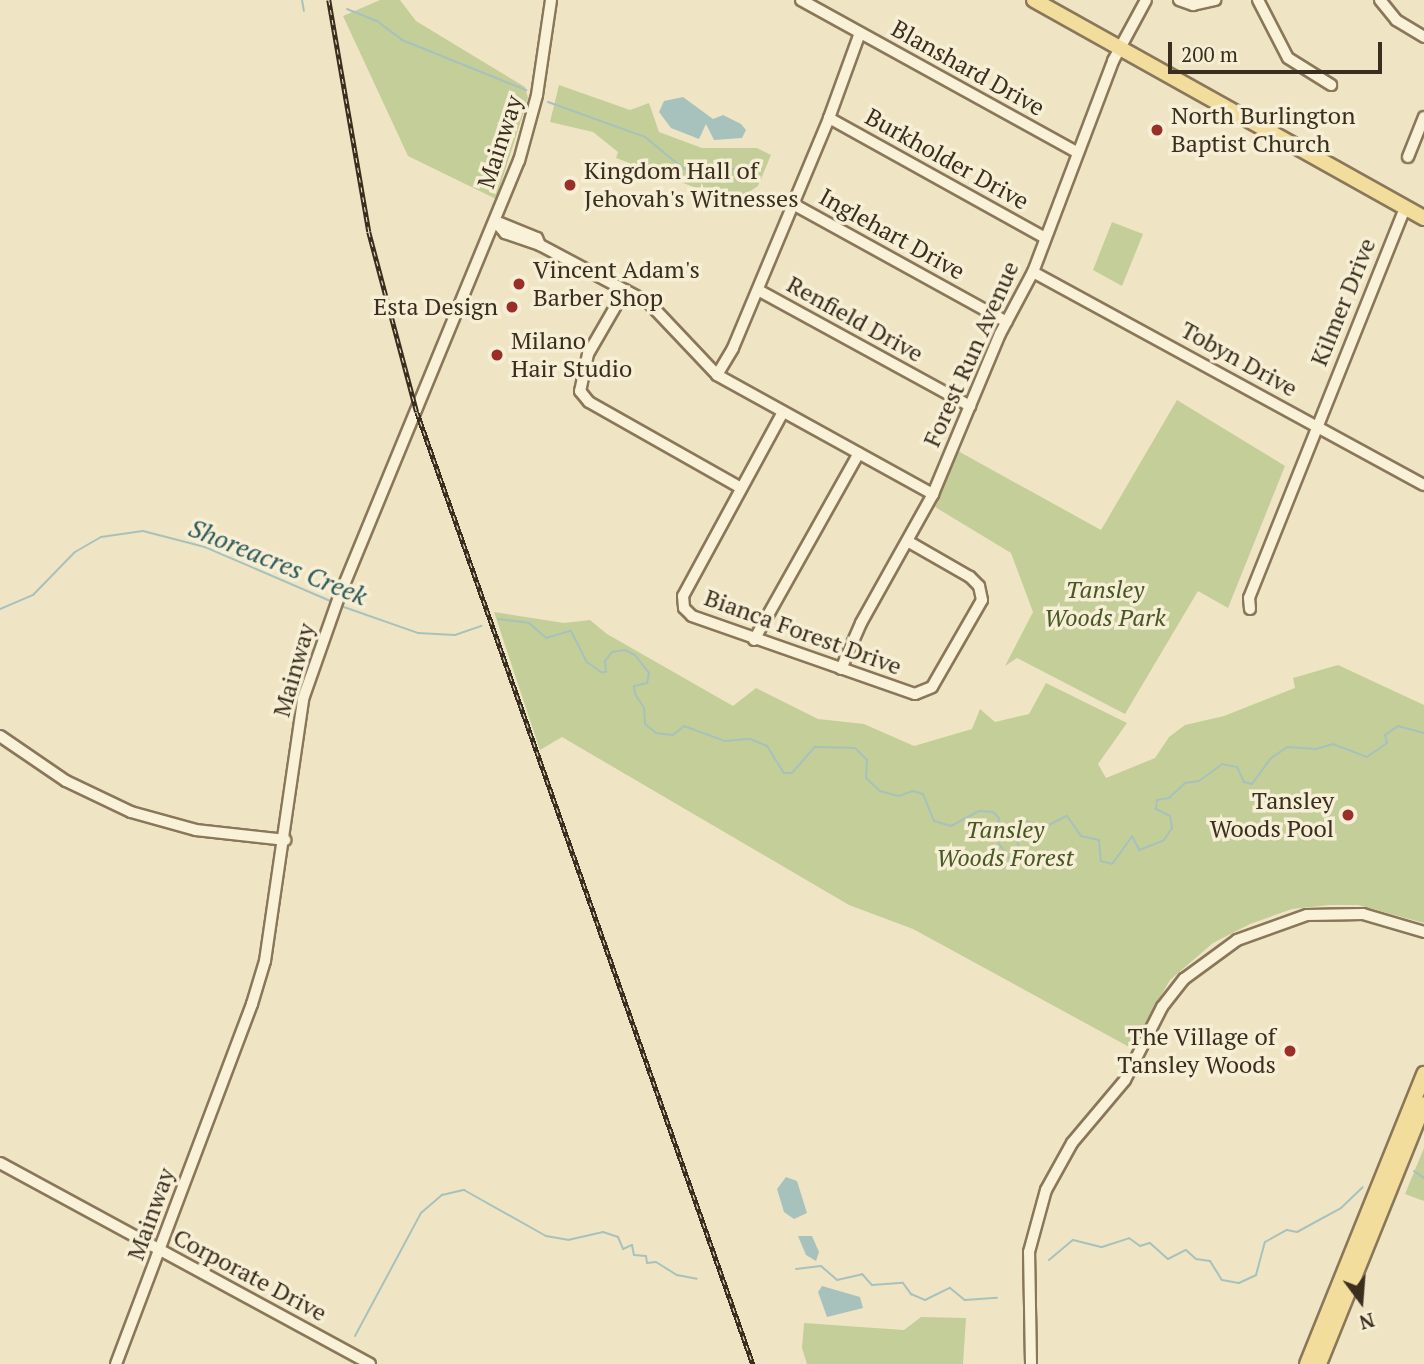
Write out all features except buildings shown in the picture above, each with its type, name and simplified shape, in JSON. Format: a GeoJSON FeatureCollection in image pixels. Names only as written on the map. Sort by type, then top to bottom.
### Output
{"type":"FeatureCollection","features":[{"type":"Feature","properties":{"kind":"main road"},"geometry":{"type":"LineString","coordinates":[[1034,0],[1424,218]]}},
{"type":"Feature","properties":{"kind":"main road"},"geometry":{"type":"LineString","coordinates":[[1307,1364],[1424,1074]]}},
{"type":"Feature","properties":{"kind":"main road"},"geometry":{"type":"LineString","coordinates":[[1319,1364],[1424,1104]]}},
{"type":"Feature","properties":{"kind":"street","name":"Mainway"},"geometry":{"type":"LineString","coordinates":[[116,1364],[253,1004],[285,840],[303,699],[331,617],[528,135],[551,0]]}},
{"type":"Feature","properties":{"kind":"street","name":"Blanshard Drive"},"geometry":{"type":"LineString","coordinates":[[801,0],[1078,153]]}},
{"type":"Feature","properties":{"kind":"street","name":"Forest Run Avenue"},"geometry":{"type":"LineString","coordinates":[[841,669],[861,623],[909,542],[933,494],[1007,322],[1032,272],[1120,47],[1146,0]]}},
{"type":"Feature","properties":{"kind":"street"},"geometry":{"type":"LineString","coordinates":[[1179,0],[1193,5],[1214,0]]}},
{"type":"Feature","properties":{"kind":"street"},"geometry":{"type":"LineString","coordinates":[[1258,0],[1288,58],[1331,85]]}},
{"type":"Feature","properties":{"kind":"street"},"geometry":{"type":"LineString","coordinates":[[1380,0],[1396,20],[1424,37]]}},
{"type":"Feature","properties":{"kind":"street"},"geometry":{"type":"LineString","coordinates":[[717,375],[758,290],[829,118],[860,33]]}},
{"type":"Feature","properties":{"kind":"street"},"geometry":{"type":"LineString","coordinates":[[1408,157],[1424,117]]}},
{"type":"Feature","properties":{"kind":"street","name":"Burkholder Drive"},"geometry":{"type":"LineString","coordinates":[[829,118],[1044,237]]}},
{"type":"Feature","properties":{"kind":"street","name":"Inglehart Drive"},"geometry":{"type":"LineString","coordinates":[[793,204],[1007,322]]}},
{"type":"Feature","properties":{"kind":"street","name":"Kilmer Drive"},"geometry":{"type":"LineString","coordinates":[[1250,610],[1249,598],[1405,207]]}},
{"type":"Feature","properties":{"kind":"street"},"geometry":{"type":"LineString","coordinates":[[495,221],[505,233],[540,245],[625,290],[667,319],[717,375],[933,494]]}},
{"type":"Feature","properties":{"kind":"street","name":"Tobyn Drive"},"geometry":{"type":"LineString","coordinates":[[1032,272],[1424,485]]}},
{"type":"Feature","properties":{"kind":"street"},"geometry":{"type":"LineString","coordinates":[[625,290],[588,354],[580,391],[589,402],[738,487]]}},
{"type":"Feature","properties":{"kind":"street","name":"Renfield Drive"},"geometry":{"type":"LineString","coordinates":[[758,290],[970,406]]}},
{"type":"Feature","properties":{"kind":"street","name":"Bianca Forest Drive"},"geometry":{"type":"LineString","coordinates":[[783,412],[738,487],[683,596],[684,608],[692,616],[754,640],[915,694],[932,687],[982,600],[979,586],[971,577],[909,542]]}},
{"type":"Feature","properties":{"kind":"street"},"geometry":{"type":"LineString","coordinates":[[754,640],[859,453]]}},
{"type":"Feature","properties":{"kind":"street"},"geometry":{"type":"LineString","coordinates":[[0,736],[66,781],[131,812],[196,830],[285,840]]}},
{"type":"Feature","properties":{"kind":"street"},"geometry":{"type":"LineString","coordinates":[[1031,1364],[1027,1274],[1042,1199],[1066,1152],[1125,1080],[1162,1007],[1184,979],[1237,940],[1307,915],[1366,915],[1424,932]]}},
{"type":"Feature","properties":{"kind":"street","name":"Corporate Drive"},"geometry":{"type":"LineString","coordinates":[[0,1163],[370,1364]]}},
{"type":"Feature","properties":{"kind":"green space"},"geometry":{"type":"Polygon","coordinates":[[[380,0],[400,0],[416,21],[525,87],[528,98],[496,199],[408,156],[343,16],[380,0]]]}},
{"type":"Feature","properties":{"kind":"green space"},"geometry":{"type":"Polygon","coordinates":[[[559,85],[630,110],[649,103],[659,132],[702,148],[757,148],[771,155],[758,186],[734,202],[616,158],[618,152],[593,132],[550,122],[559,85]]]}},
{"type":"Feature","properties":{"kind":"green space"},"geometry":{"type":"Polygon","coordinates":[[[1112,222],[1143,234],[1122,286],[1093,270],[1112,222]]]}},
{"type":"Feature","properties":{"kind":"green space","name":"Tansley Woods Park"},"geometry":{"type":"Polygon","coordinates":[[[1177,400],[1285,466],[1228,608],[1198,591],[1125,714],[1017,658],[1005,666],[1033,612],[1011,553],[935,507],[958,451],[1101,530],[1177,400]]]}},
{"type":"Feature","properties":{"kind":"green space","name":"Tansley Woods Forest"},"geometry":{"type":"Polygon","coordinates":[[[494,612],[564,623],[590,620],[607,634],[733,706],[756,688],[818,719],[864,724],[914,746],[972,729],[980,709],[995,722],[1029,714],[1046,683],[1127,723],[1098,764],[1106,778],[1155,758],[1169,737],[1185,725],[1224,716],[1295,688],[1293,678],[1338,665],[1424,705],[1424,923],[1358,905],[1330,905],[1292,909],[1250,924],[1213,943],[1170,980],[1131,1048],[913,929],[849,905],[562,737],[540,750],[494,612]]]}},
{"type":"Feature","properties":{"kind":"green space"},"geometry":{"type":"Polygon","coordinates":[[[1424,1148],[1424,1201],[1405,1194],[1424,1148]]]}},
{"type":"Feature","properties":{"kind":"green space"},"geometry":{"type":"Polygon","coordinates":[[[921,1317],[966,1318],[963,1364],[807,1364],[802,1348],[804,1323],[904,1330],[921,1317]]]}},
{"type":"Feature","properties":{"kind":"water"},"geometry":{"type":"Polygon","coordinates":[[[683,97],[713,119],[723,115],[741,124],[746,130],[742,138],[714,140],[706,124],[699,139],[671,128],[659,112],[664,101],[683,97]]]}},
{"type":"Feature","properties":{"kind":"water"},"geometry":{"type":"Polygon","coordinates":[[[786,1177],[797,1181],[807,1213],[794,1219],[784,1212],[777,1189],[786,1177]]]}},
{"type":"Feature","properties":{"kind":"water"},"geometry":{"type":"Polygon","coordinates":[[[798,1236],[812,1236],[819,1252],[816,1261],[806,1255],[798,1236]]]}},
{"type":"Feature","properties":{"kind":"water"},"geometry":{"type":"Polygon","coordinates":[[[822,1286],[860,1297],[863,1308],[827,1317],[818,1292],[822,1286]]]}},
{"type":"Feature","properties":{"kind":"waterway"},"geometry":{"type":"LineString","coordinates":[[302,0],[304,11]]}},
{"type":"Feature","properties":{"kind":"waterway"},"geometry":{"type":"LineString","coordinates":[[347,9],[377,21],[402,40],[526,90]]}},
{"type":"Feature","properties":{"kind":"waterway"},"geometry":{"type":"LineString","coordinates":[[548,102],[645,137],[684,169],[756,169]]}},
{"type":"Feature","properties":{"kind":"waterway","name":"Shoreacres Creek"},"geometry":{"type":"LineString","coordinates":[[0,609],[33,595],[75,552],[101,537],[143,531],[205,547],[333,602]]}},
{"type":"Feature","properties":{"kind":"waterway","name":"Shoreacres Creek"},"geometry":{"type":"LineString","coordinates":[[341,606],[418,633],[455,635],[481,626]]}},
{"type":"Feature","properties":{"kind":"waterway","name":"Shoreacres Creek"},"geometry":{"type":"LineString","coordinates":[[498,619],[529,623],[546,638],[571,631],[587,662],[601,672],[606,672],[605,661],[612,652],[625,650],[635,655],[649,673],[647,683],[634,686],[635,694],[644,708],[645,724],[656,733],[673,735],[684,726],[725,741],[750,739],[767,746],[784,773],[792,773],[815,747],[855,748],[867,760],[866,778],[880,791],[899,796],[913,791],[923,794],[934,821],[951,826],[979,811],[993,812],[999,818],[995,838],[1012,862],[1021,855],[1015,832],[1022,819],[1043,828],[1067,816],[1081,836],[1099,840],[1101,861],[1112,864],[1132,836],[1139,850],[1163,841],[1172,828],[1170,816],[1156,809],[1157,800],[1169,798],[1185,783],[1199,781],[1222,764],[1237,767],[1244,782],[1252,784],[1270,759],[1287,747],[1316,749],[1333,744],[1367,757],[1387,743],[1385,735],[1398,726],[1424,733]]}},
{"type":"Feature","properties":{"kind":"waterway"},"geometry":{"type":"LineString","coordinates":[[1414,1171],[1424,1178]]}},
{"type":"Feature","properties":{"kind":"waterway"},"geometry":{"type":"LineString","coordinates":[[1049,1260],[1073,1240],[1102,1247],[1129,1238],[1140,1246],[1150,1243],[1168,1259],[1186,1250],[1196,1259],[1210,1261],[1222,1280],[1239,1283],[1256,1275],[1265,1242],[1287,1230],[1297,1232],[1341,1208],[1363,1187]]}},
{"type":"Feature","properties":{"kind":"waterway"},"geometry":{"type":"LineString","coordinates":[[355,1336],[421,1213],[442,1195],[464,1190],[546,1236],[568,1240],[603,1232],[618,1237],[623,1249],[632,1245],[634,1255],[646,1256],[647,1263],[656,1262],[677,1275],[697,1279]]}},
{"type":"Feature","properties":{"kind":"waterway"},"geometry":{"type":"LineString","coordinates":[[796,1269],[821,1266],[837,1280],[862,1274],[872,1285],[903,1283],[911,1294],[925,1300],[950,1288],[965,1300],[997,1298]]}},
{"type":"Feature","properties":{"kind":"railway"},"geometry":{"type":"LineString","coordinates":[[329,0],[369,232],[417,412],[753,1364]]}},
{"type":"Feature","properties":{"kind":"place","name":"North Burlington Baptist Church"},"geometry":{"type":"Point","coordinates":[1157,130]}},
{"type":"Feature","properties":{"kind":"place","name":"Kingdom Hall of Jehovah's Witnesses"},"geometry":{"type":"Point","coordinates":[570,185]}},
{"type":"Feature","properties":{"kind":"place","name":"Vincent Adam's Barber Shop"},"geometry":{"type":"Point","coordinates":[519,284]}},
{"type":"Feature","properties":{"kind":"place","name":"Esta Design"},"geometry":{"type":"Point","coordinates":[512,307]}},
{"type":"Feature","properties":{"kind":"place","name":"Milano Hair Studio"},"geometry":{"type":"Point","coordinates":[497,355]}},
{"type":"Feature","properties":{"kind":"place","name":"Tansley Woods Pool"},"geometry":{"type":"Point","coordinates":[1348,815]}},
{"type":"Feature","properties":{"kind":"place","name":"The Village of Tansley Woods"},"geometry":{"type":"Point","coordinates":[1290,1051]}}]}
